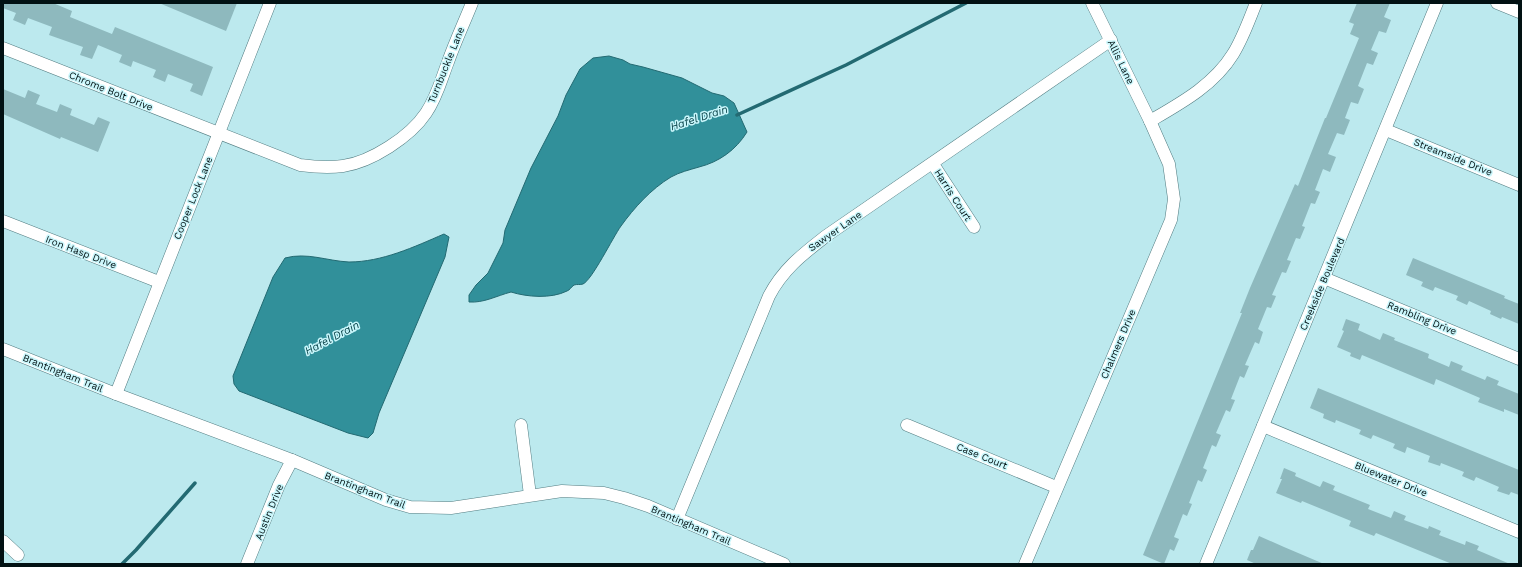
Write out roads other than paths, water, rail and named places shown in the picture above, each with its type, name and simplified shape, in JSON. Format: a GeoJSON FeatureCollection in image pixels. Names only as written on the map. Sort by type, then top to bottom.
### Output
{"type":"FeatureCollection","features":[{"type":"Feature","properties":{"kind":"street","name":"Cooper Lock Lane"},"geometry":{"type":"LineString","coordinates":[[116,394],[270,3]]}},
{"type":"Feature","properties":{"kind":"street","name":"Turnbuckle Lane"},"geometry":{"type":"LineString","coordinates":[[218,134],[300,166],[326,168],[344,166],[367,158],[387,148],[411,130],[426,113],[437,94],[472,3]]}},
{"type":"Feature","properties":{"kind":"street","name":"Allis Lane"},"geometry":{"type":"LineString","coordinates":[[1092,3],[1150,120]]}},
{"type":"Feature","properties":{"kind":"street"},"geometry":{"type":"LineString","coordinates":[[1150,120],[1184,101],[1210,81],[1220,71],[1238,45],[1256,3]]}},
{"type":"Feature","properties":{"kind":"street","name":"Creekside Boulevard"},"geometry":{"type":"LineString","coordinates":[[1206,564],[1437,3]]}},
{"type":"Feature","properties":{"kind":"street"},"geometry":{"type":"LineString","coordinates":[[1497,3],[1519,12]]}},
{"type":"Feature","properties":{"kind":"street","name":"Sawyer Lane"},"geometry":{"type":"LineString","coordinates":[[677,519],[776,281],[803,253],[1111,40]]}},
{"type":"Feature","properties":{"kind":"street","name":"Chrome Bolt Drive"},"geometry":{"type":"LineString","coordinates":[[3,48],[218,134]]}},
{"type":"Feature","properties":{"kind":"street","name":"Chalmers Drive"},"geometry":{"type":"LineString","coordinates":[[1025,564],[1056,487],[1171,220],[1174,199],[1168,164],[1150,120]]}},
{"type":"Feature","properties":{"kind":"street","name":"Streamside Drive"},"geometry":{"type":"LineString","coordinates":[[1386,130],[1519,185]]}},
{"type":"Feature","properties":{"kind":"street","name":"Harris Court"},"geometry":{"type":"LineString","coordinates":[[933,164],[974,227]]}},
{"type":"Feature","properties":{"kind":"street","name":"Iron Hasp Drive"},"geometry":{"type":"LineString","coordinates":[[3,221],[159,282]]}},
{"type":"Feature","properties":{"kind":"street","name":"Rambling Drive"},"geometry":{"type":"LineString","coordinates":[[1324,278],[1519,359]]}},
{"type":"Feature","properties":{"kind":"street","name":"Brantingham Trail"},"geometry":{"type":"LineString","coordinates":[[3,349],[116,394],[292,460],[386,500],[410,507],[452,508],[562,491],[604,493],[648,506],[784,564]]}},
{"type":"Feature","properties":{"kind":"street"},"geometry":{"type":"LineString","coordinates":[[522,425],[530,495]]}},
{"type":"Feature","properties":{"kind":"street","name":"Case Court"},"geometry":{"type":"LineString","coordinates":[[907,425],[1056,487]]}},
{"type":"Feature","properties":{"kind":"street","name":"Bluewater Drive"},"geometry":{"type":"LineString","coordinates":[[1263,426],[1519,532]]}},
{"type":"Feature","properties":{"kind":"street","name":"Austin Drive"},"geometry":{"type":"LineString","coordinates":[[247,564],[279,485],[292,460]]}},
{"type":"Feature","properties":{"kind":"street"},"geometry":{"type":"LineString","coordinates":[[3,541],[18,555]]}},
{"type":"Feature","properties":{"kind":"water"},"geometry":{"type":"Polygon","coordinates":[[[609,56],[623,60],[630,64],[682,78],[712,93],[724,96],[734,103],[747,132],[732,150],[720,158],[706,165],[674,175],[650,193],[631,212],[592,275],[583,284],[574,285],[568,291],[561,294],[532,296],[511,292],[485,300],[469,302],[469,295],[476,285],[488,273],[503,243],[505,230],[531,168],[580,69],[593,58],[609,56]]]}},
{"type":"Feature","properties":{"kind":"water"},"geometry":{"type":"Polygon","coordinates":[[[444,234],[449,237],[445,257],[379,413],[373,433],[368,438],[348,433],[239,391],[234,384],[233,376],[273,277],[285,258],[301,256],[349,262],[361,261],[386,257],[444,234]]]}},
{"type":"Feature","properties":{"kind":"waterway","name":"Hafel Drain"},"geometry":{"type":"LineString","coordinates":[[737,115],[846,65],[966,3]]}},
{"type":"Feature","properties":{"kind":"waterway","name":"Hafel Drain"},"geometry":{"type":"LineString","coordinates":[[122,564],[195,483]]}}]}
